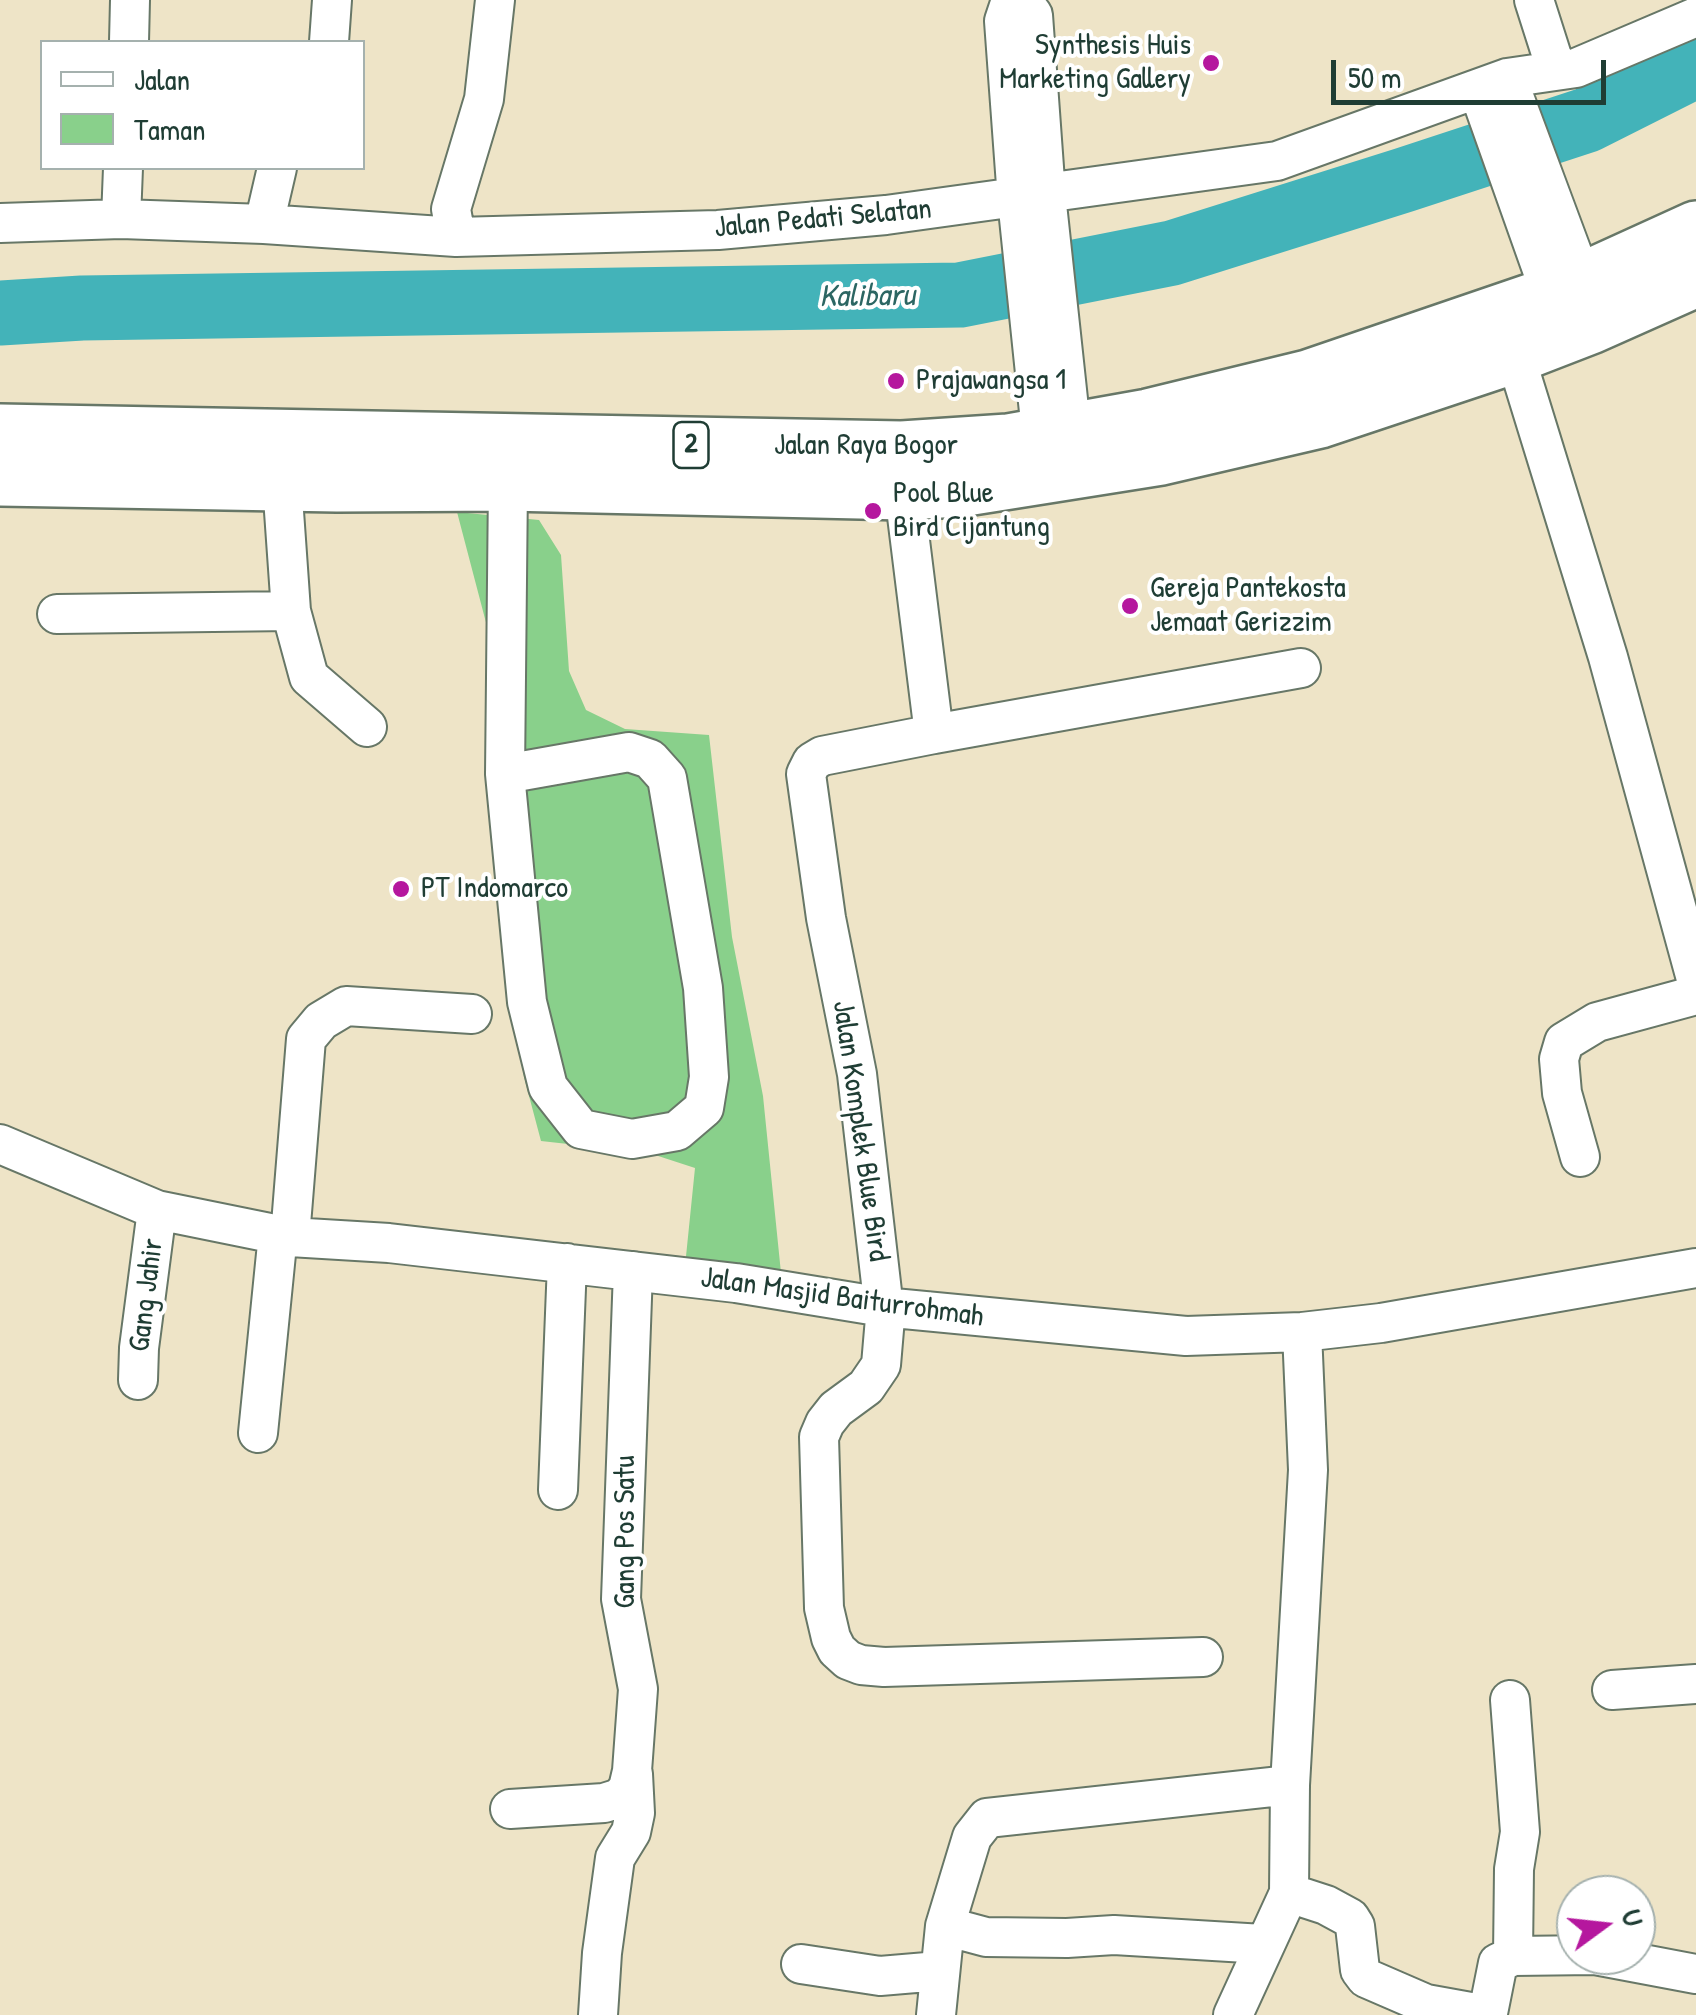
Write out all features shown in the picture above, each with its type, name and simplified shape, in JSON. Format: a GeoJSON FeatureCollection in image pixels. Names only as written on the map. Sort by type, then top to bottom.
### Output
{"type":"FeatureCollection","features":[{"type":"Feature","properties":{"kind":"highway","name":"Jalan Raya Bogor"},"geometry":{"type":"LineString","coordinates":[[1314,399],[1558,263],[1696,229]]}},
{"type":"Feature","properties":{"kind":"highway","name":"Jalan Raya Bogor"},"geometry":{"type":"LineString","coordinates":[[0,478],[959,490],[1059,454],[1155,437],[1514,355],[1696,278]]}},
{"type":"Feature","properties":{"kind":"highway","name":"Jalan Raya Bogor"},"geometry":{"type":"LineString","coordinates":[[0,432],[902,449],[1008,442],[1059,454]]}},
{"type":"Feature","properties":{"kind":"street"},"geometry":{"type":"LineString","coordinates":[[129,40],[130,0]]}},
{"type":"Feature","properties":{"kind":"street"},"geometry":{"type":"LineString","coordinates":[[329,40],[332,0]]}},
{"type":"Feature","properties":{"kind":"street"},"geometry":{"type":"LineString","coordinates":[[456,237],[451,210],[484,99],[495,0]]}},
{"type":"Feature","properties":{"kind":"street"},"geometry":{"type":"LineString","coordinates":[[1010,0],[1004,21],[1034,216],[1059,454]]}},
{"type":"Feature","properties":{"kind":"street"},"geometry":{"type":"LineString","coordinates":[[1022,0],[1033,15],[1034,216]]}},
{"type":"Feature","properties":{"kind":"street"},"geometry":{"type":"LineString","coordinates":[[1534,0],[1556,69]]}},
{"type":"Feature","properties":{"kind":"street","name":"Jalan Pedati Selatan"},"geometry":{"type":"LineString","coordinates":[[0,223],[121,219],[456,237],[718,230],[886,215],[1034,216],[1277,161],[1492,84],[1576,68],[1696,17]]}},
{"type":"Feature","properties":{"kind":"street"},"geometry":{"type":"LineString","coordinates":[[1492,84],[1558,263]]}},
{"type":"Feature","properties":{"kind":"street"},"geometry":{"type":"LineString","coordinates":[[121,219],[123,170]]}},
{"type":"Feature","properties":{"kind":"street"},"geometry":{"type":"LineString","coordinates":[[264,224],[277,170]]}},
{"type":"Feature","properties":{"kind":"street"},"geometry":{"type":"LineString","coordinates":[[1514,355],[1608,658],[1696,979]]}},
{"type":"Feature","properties":{"kind":"street"},"geometry":{"type":"LineString","coordinates":[[505,774],[629,752],[650,760],[667,778],[703,988],[709,1077],[704,1108],[677,1131],[632,1140],[581,1129],[548,1087],[527,1002],[505,774],[508,482]]}},
{"type":"Feature","properties":{"kind":"street"},"geometry":{"type":"LineString","coordinates":[[282,483],[291,611],[308,677],[367,726]]}},
{"type":"Feature","properties":{"kind":"street"},"geometry":{"type":"LineString","coordinates":[[904,492],[934,734]]}},
{"type":"Feature","properties":{"kind":"street"},"geometry":{"type":"LineString","coordinates":[[57,614],[291,611]]}},
{"type":"Feature","properties":{"kind":"street","name":"Jalan Komplek Blue Bird"},"geometry":{"type":"LineString","coordinates":[[1203,1657],[884,1667],[860,1666],[837,1650],[824,1608],[819,1437],[836,1409],[866,1387],[881,1365],[883,1307],[857,1074],[826,918],[806,774],[812,762],[822,756],[1301,668]]}},
{"type":"Feature","properties":{"kind":"street"},"geometry":{"type":"LineString","coordinates":[[1580,1156],[1562,1093],[1559,1059],[1564,1042],[1596,1022],[1696,995]]}},
{"type":"Feature","properties":{"kind":"street"},"geometry":{"type":"LineString","coordinates":[[258,1433],[306,1040],[321,1021],[346,1006],[472,1014]]}},
{"type":"Feature","properties":{"kind":"street","name":"Jalan Masjid Baiturrohmah"},"geometry":{"type":"LineString","coordinates":[[0,1144],[157,1210],[284,1236],[388,1242],[736,1283],[883,1307],[1186,1336],[1302,1332],[1381,1323],[1696,1268]]}},
{"type":"Feature","properties":{"kind":"street","name":"Gang Jahir"},"geometry":{"type":"LineString","coordinates":[[138,1380],[157,1210]]}},
{"type":"Feature","properties":{"kind":"street"},"geometry":{"type":"LineString","coordinates":[[558,1490],[567,1262]]}},
{"type":"Feature","properties":{"kind":"street","name":"Gang Pos Satu"},"geometry":{"type":"LineString","coordinates":[[598,2015],[615,1858],[631,1832],[635,1812],[632,1771],[638,1689],[621,1599],[633,1271]]}},
{"type":"Feature","properties":{"kind":"street"},"geometry":{"type":"LineString","coordinates":[[1233,2015],[1289,1893],[1290,1785],[1308,1470],[1302,1332]]}},
{"type":"Feature","properties":{"kind":"street"},"geometry":{"type":"LineString","coordinates":[[1612,1690],[1696,1684]]}},
{"type":"Feature","properties":{"kind":"street"},"geometry":{"type":"LineString","coordinates":[[1510,1700],[1520,1832],[1514,1869],[1513,1956]]}},
{"type":"Feature","properties":{"kind":"street"},"geometry":{"type":"LineString","coordinates":[[510,1809],[604,1803],[620,1798],[628,1788],[632,1771]]}},
{"type":"Feature","properties":{"kind":"street"},"geometry":{"type":"LineString","coordinates":[[936,2015],[945,1926],[972,1837],[987,1818],[1290,1785]]}},
{"type":"Feature","properties":{"kind":"street"},"geometry":{"type":"LineString","coordinates":[[1289,1893],[1326,1904],[1350,1918],[1355,1926],[1360,1970],[1366,1978],[1426,2004],[1488,2014],[1498,1963],[1513,1956],[1595,1955],[1696,1974]]}},
{"type":"Feature","properties":{"kind":"street"},"geometry":{"type":"LineString","coordinates":[[945,1926],[986,1936],[1128,1935],[1263,1944]]}},
{"type":"Feature","properties":{"kind":"street"},"geometry":{"type":"LineString","coordinates":[[800,1964],[880,1976],[939,1971]]}},
{"type":"Feature","properties":{"kind":"green space"},"geometry":{"type":"Polygon","coordinates":[[[457,512],[539,520],[561,555],[569,671],[586,710],[625,729],[709,735],[732,937],[763,1096],[781,1273],[684,1276],[695,1168],[649,1153],[541,1141],[524,1077],[510,998],[489,634],[457,512]]]}},
{"type":"Feature","properties":{"kind":"waterway","name":"Kalibaru"},"geometry":{"type":"LineString","coordinates":[[0,313],[82,308],[960,295],[1172,253],[1587,120],[1696,65]]}},
{"type":"Feature","properties":{"kind":"place","name":"Synthesis Huis Marketing Gallery"},"geometry":{"type":"Point","coordinates":[1211,63]}},
{"type":"Feature","properties":{"kind":"place","name":"Prajawangsa 1"},"geometry":{"type":"Point","coordinates":[896,381]}},
{"type":"Feature","properties":{"kind":"place","name":"Pool Blue Bird Cijantung"},"geometry":{"type":"Point","coordinates":[873,511]}},
{"type":"Feature","properties":{"kind":"place","name":"Gereja Pantekosta Jemaat Gerizzim"},"geometry":{"type":"Point","coordinates":[1130,606]}},
{"type":"Feature","properties":{"kind":"place","name":"PT Indomarco"},"geometry":{"type":"Point","coordinates":[401,889]}}]}
